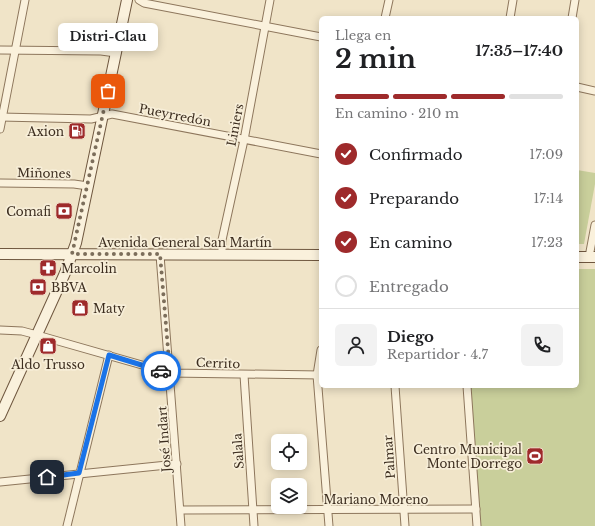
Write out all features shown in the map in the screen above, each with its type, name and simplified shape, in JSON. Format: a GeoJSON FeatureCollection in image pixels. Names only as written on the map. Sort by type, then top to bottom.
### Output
{"type":"FeatureCollection","features":[{"type":"Feature","properties":{"kind":"main road"},"geometry":{"type":"LineString","coordinates":[[1,413],[72,254],[88,186],[127,0]]}},
{"type":"Feature","properties":{"kind":"main road","name":"Avenida General San Martín"},"geometry":{"type":"LineString","coordinates":[[0,254],[222,254],[319,256]]}},
{"type":"Feature","properties":{"kind":"main road"},"geometry":{"type":"LineString","coordinates":[[579,257],[592,257]]}},
{"type":"Feature","properties":{"kind":"street"},"geometry":{"type":"LineString","coordinates":[[0,129],[1,117],[16,50],[25,0]]}},
{"type":"Feature","properties":{"kind":"street"},"geometry":{"type":"LineString","coordinates":[[139,0],[144,3],[319,37]]}},
{"type":"Feature","properties":{"kind":"street","name":"Liniers"},"geometry":{"type":"LineString","coordinates":[[222,254],[222,240],[244,140],[270,0]]}},
{"type":"Feature","properties":{"kind":"street"},"geometry":{"type":"LineString","coordinates":[[385,16],[389,0]]}},
{"type":"Feature","properties":{"kind":"street"},"geometry":{"type":"LineString","coordinates":[[510,16],[513,0]]}},
{"type":"Feature","properties":{"kind":"street"},"geometry":{"type":"LineString","coordinates":[[572,16],[575,0]]}},
{"type":"Feature","properties":{"kind":"street"},"geometry":{"type":"LineString","coordinates":[[0,50],[101,51],[116,53]]}},
{"type":"Feature","properties":{"kind":"street"},"geometry":{"type":"LineString","coordinates":[[579,87],[595,91]]}},
{"type":"Feature","properties":{"kind":"street","name":"Pueyrredón"},"geometry":{"type":"LineString","coordinates":[[1,117],[91,119],[112,114],[319,154]]}},
{"type":"Feature","properties":{"kind":"street","name":"Miñones"},"geometry":{"type":"LineString","coordinates":[[0,183],[74,184],[88,186]]}},
{"type":"Feature","properties":{"kind":"street"},"geometry":{"type":"LineString","coordinates":[[592,257],[595,225]]}},
{"type":"Feature","properties":{"kind":"street","name":"José Indart"},"geometry":{"type":"LineString","coordinates":[[160,254],[181,510],[181,526]]}},
{"type":"Feature","properties":{"kind":"street","name":"Cerrito"},"geometry":{"type":"LineString","coordinates":[[0,330],[22,331],[170,373],[319,375]]}},
{"type":"Feature","properties":{"kind":"street"},"geometry":{"type":"LineString","coordinates":[[67,526],[109,355]]}},
{"type":"Feature","properties":{"kind":"street","name":"Salala"},"geometry":{"type":"LineString","coordinates":[[244,375],[254,526]]}},
{"type":"Feature","properties":{"kind":"street"},"geometry":{"type":"LineString","coordinates":[[320,388],[329,526]]}},
{"type":"Feature","properties":{"kind":"street","name":"Palmar"},"geometry":{"type":"LineString","coordinates":[[395,388],[405,526]]}},
{"type":"Feature","properties":{"kind":"street"},"geometry":{"type":"LineString","coordinates":[[467,388],[477,526]]}},
{"type":"Feature","properties":{"kind":"street"},"geometry":{"type":"LineString","coordinates":[[0,482],[177,464]]}},
{"type":"Feature","properties":{"kind":"street","name":"Mariano Moreno"},"geometry":{"type":"LineString","coordinates":[[181,510],[476,509]]}},
{"type":"Feature","properties":{"kind":"green space"},"geometry":{"type":"Polygon","coordinates":[[[579,170],[595,173],[595,184],[584,244],[579,244],[579,170]]]}},
{"type":"Feature","properties":{"kind":"green space","name":"Centro Municipal Monte Dorrego"},"geometry":{"type":"Polygon","coordinates":[[[579,269],[595,269],[595,526],[480,526],[468,388],[579,388],[579,269]]]}},
{"type":"Feature","properties":{"kind":"way so far"},"geometry":{"type":"LineString","coordinates":[[108,91],[79,230],[72,254],[160,254],[170,373],[161,371]]}},
{"type":"Feature","properties":{"kind":"place","name":"Distri-Clau"},"geometry":{"type":"Point","coordinates":[108,91]}},
{"type":"Feature","properties":{"kind":"place","name":"Axion"},"geometry":{"type":"Point","coordinates":[77,131]}},
{"type":"Feature","properties":{"kind":"place","name":"Comafi"},"geometry":{"type":"Point","coordinates":[64,211]}},
{"type":"Feature","properties":{"kind":"place","name":"Marcolin"},"geometry":{"type":"Point","coordinates":[48,268]}},
{"type":"Feature","properties":{"kind":"place","name":"BBVA"},"geometry":{"type":"Point","coordinates":[38,287]}},
{"type":"Feature","properties":{"kind":"place","name":"Maty"},"geometry":{"type":"Point","coordinates":[80,308]}},
{"type":"Feature","properties":{"kind":"place","name":"Aldo Trusso"},"geometry":{"type":"Point","coordinates":[48,346]}},
{"type":"Feature","properties":{"kind":"place","name":"Centro Municipal Monte Dorrego"},"geometry":{"type":"Point","coordinates":[535,456]}},
{"type":"Feature","properties":{"kind":"route"},"geometry":{"type":"LineString","coordinates":[[47,477],[79,473],[109,355],[161,371]]}}]}
